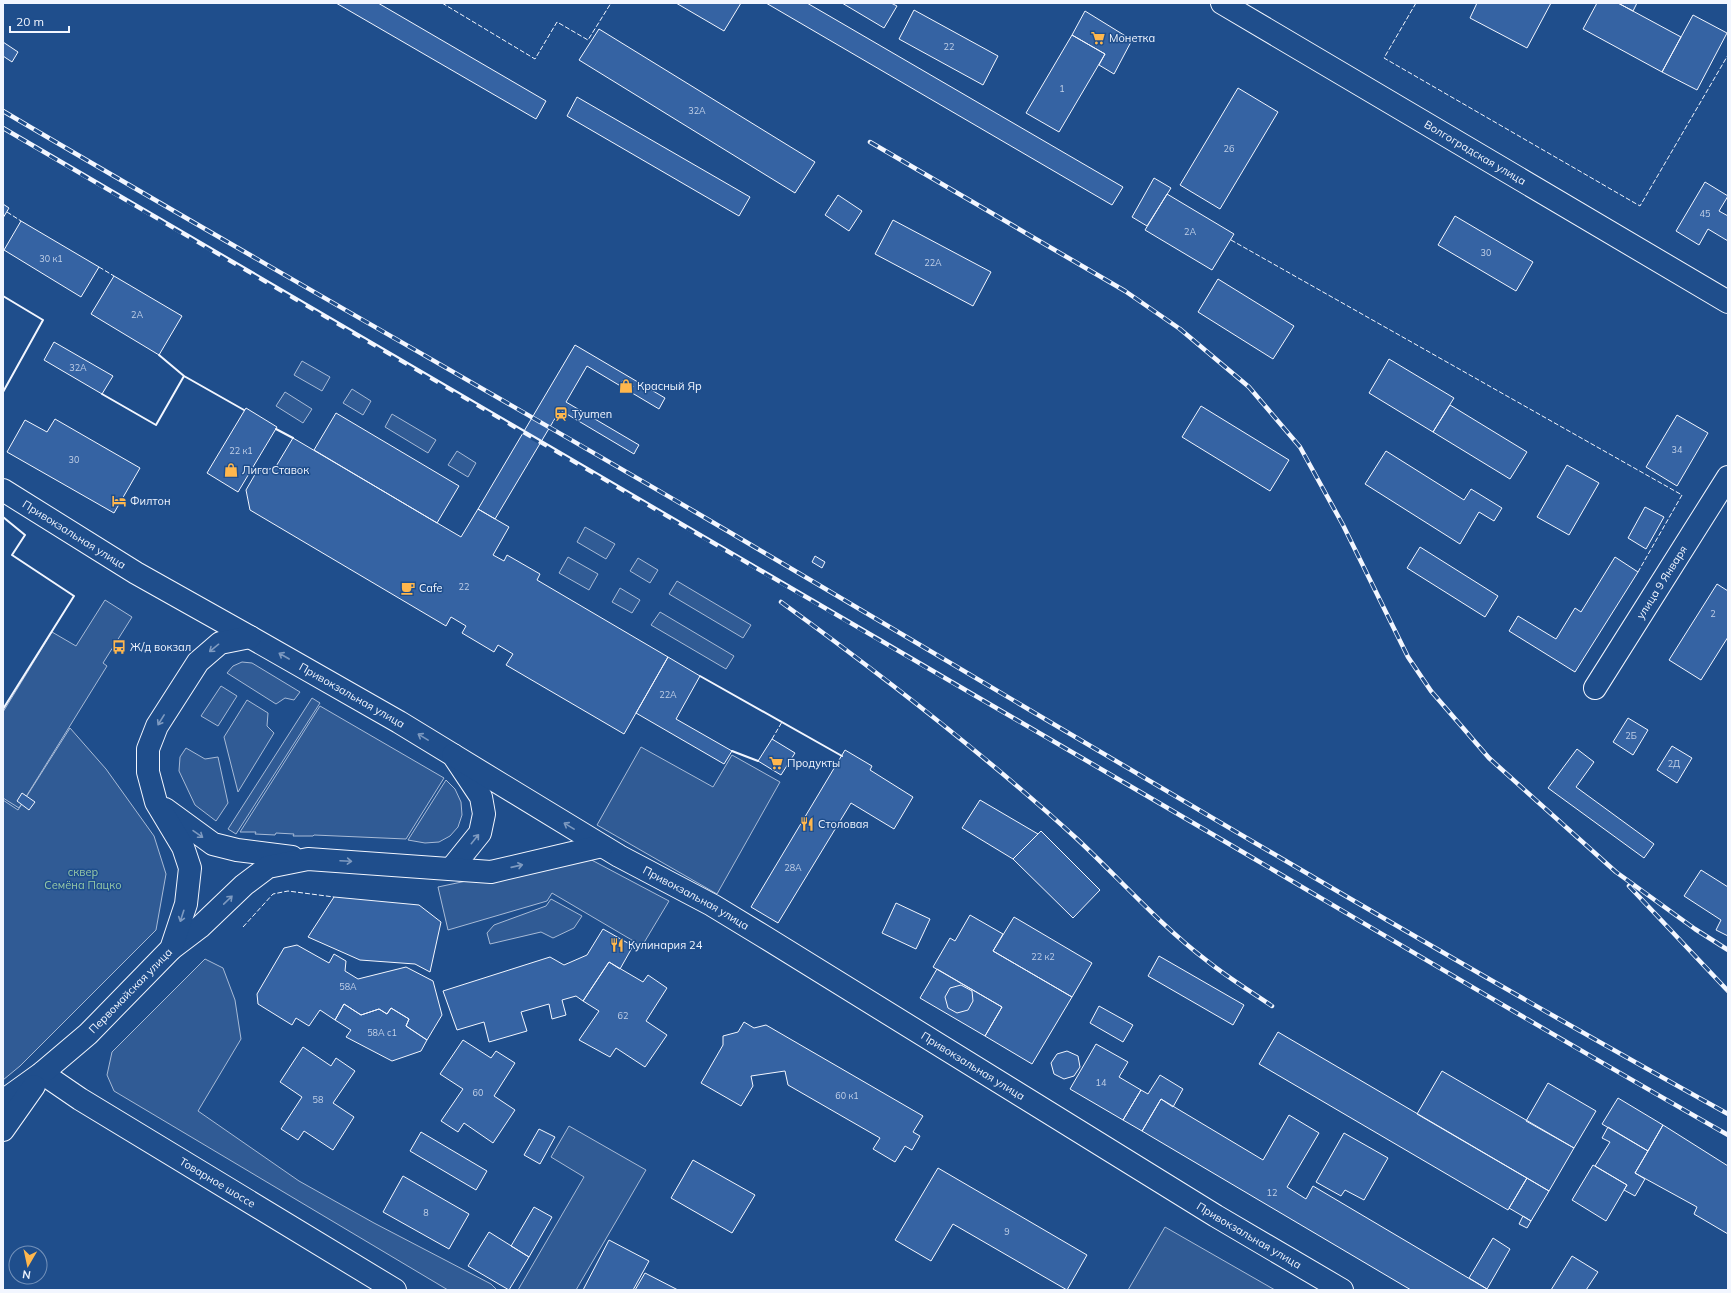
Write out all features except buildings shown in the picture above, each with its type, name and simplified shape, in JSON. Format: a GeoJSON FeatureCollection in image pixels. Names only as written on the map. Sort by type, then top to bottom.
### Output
{"type":"FeatureCollection","features":[{"type":"Feature","properties":{"kind":"street","name":"Волгоградская улица"},"geometry":{"type":"LineString","coordinates":[[1222,3],[1728,302]]}},
{"type":"Feature","properties":{"kind":"street","name":"улица 9 Января"},"geometry":{"type":"LineString","coordinates":[[1595,688],[1728,477]]}},
{"type":"Feature","properties":{"kind":"street","name":"Привокзальная улица"},"geometry":{"type":"LineString","coordinates":[[3,490],[186,603],[250,637],[399,722],[602,846],[712,905],[1202,1207],[1342,1290]]}},
{"type":"Feature","properties":{"kind":"street","name":"Первомайская улица"},"geometry":{"type":"LineString","coordinates":[[3,1101],[42,1073],[88,1034],[171,949],[186,904],[190,868],[183,847],[156,802],[148,772],[148,749],[157,726],[198,662],[220,643],[250,637]]}},
{"type":"Feature","properties":{"kind":"street","name":"Привокзальная улица"},"geometry":{"type":"LineString","coordinates":[[451,870],[480,833],[484,814],[481,797],[453,755]]}},
{"type":"Feature","properties":{"kind":"street"},"geometry":{"type":"LineString","coordinates":[[156,802],[212,844],[271,855],[308,859],[416,865],[451,870],[491,872],[602,846]]}},
{"type":"Feature","properties":{"kind":"street"},"geometry":{"type":"LineString","coordinates":[[171,949],[200,927],[244,885],[268,868],[308,859]]}},
{"type":"Feature","properties":{"kind":"street","name":"Первомайская улица"},"geometry":{"type":"LineString","coordinates":[[3,1130],[42,1073]]}},
{"type":"Feature","properties":{"kind":"street","name":"Товарное шоссе"},"geometry":{"type":"LineString","coordinates":[[42,1073],[80,1100],[394,1290]]}},
{"type":"Feature","properties":{"kind":"shaded area"},"geometry":{"type":"Polygon","coordinates":[[[302,361],[330,377],[322,391],[294,375],[302,361]]]}},
{"type":"Feature","properties":{"kind":"shaded area"},"geometry":{"type":"Polygon","coordinates":[[[352,389],[371,401],[363,415],[343,403],[352,389]]]}},
{"type":"Feature","properties":{"kind":"shaded area"},"geometry":{"type":"Polygon","coordinates":[[[285,392],[312,409],[303,423],[276,406],[285,392]]]}},
{"type":"Feature","properties":{"kind":"shaded area"},"geometry":{"type":"Polygon","coordinates":[[[392,414],[436,440],[428,453],[385,427],[392,414]]]}},
{"type":"Feature","properties":{"kind":"shaded area"},"geometry":{"type":"Polygon","coordinates":[[[457,451],[476,463],[468,477],[448,465],[457,451]]]}},
{"type":"Feature","properties":{"kind":"shaded area"},"geometry":{"type":"Polygon","coordinates":[[[585,527],[615,544],[606,559],[577,542],[585,527]]]}},
{"type":"Feature","properties":{"kind":"shaded area"},"geometry":{"type":"Polygon","coordinates":[[[568,557],[598,574],[589,590],[559,573],[568,557]]]}},
{"type":"Feature","properties":{"kind":"shaded area"},"geometry":{"type":"Polygon","coordinates":[[[638,558],[658,570],[650,583],[630,571],[638,558]]]}},
{"type":"Feature","properties":{"kind":"shaded area"},"geometry":{"type":"Polygon","coordinates":[[[677,581],[751,625],[743,638],[669,594],[677,581]]]}},
{"type":"Feature","properties":{"kind":"shaded area"},"geometry":{"type":"Polygon","coordinates":[[[620,588],[640,600],[632,613],[612,602],[620,588]]]}},
{"type":"Feature","properties":{"kind":"shaded area"},"geometry":{"type":"Polygon","coordinates":[[[105,600],[132,617],[103,663],[107,666],[19,808],[3,798],[3,712],[52,632],[76,646],[105,600]]]}},
{"type":"Feature","properties":{"kind":"shaded area"},"geometry":{"type":"Polygon","coordinates":[[[660,612],[734,656],[726,669],[651,625],[660,612]]]}},
{"type":"Feature","properties":{"kind":"shaded area"},"geometry":{"type":"Polygon","coordinates":[[[242,662],[252,663],[300,692],[294,700],[285,698],[276,704],[227,673],[233,666],[242,662]]]}},
{"type":"Feature","properties":{"kind":"shaded area"},"geometry":{"type":"Polygon","coordinates":[[[221,686],[237,696],[218,726],[201,716],[221,686]]]}},
{"type":"Feature","properties":{"kind":"shaded area"},"geometry":{"type":"Polygon","coordinates":[[[312,698],[320,703],[236,834],[228,829],[312,698]]]}},
{"type":"Feature","properties":{"kind":"shaded area"},"geometry":{"type":"Polygon","coordinates":[[[247,700],[268,713],[267,726],[274,733],[238,792],[224,737],[247,700]]]}},
{"type":"Feature","properties":{"kind":"shaded area"},"geometry":{"type":"Polygon","coordinates":[[[320,706],[444,778],[406,839],[314,835],[293,836],[294,834],[276,833],[275,835],[255,834],[256,832],[240,832],[320,706]]]}},
{"type":"Feature","properties":{"kind":"shaded area","name":"сквер Семёна Пацко"},"geometry":{"type":"Polygon","coordinates":[[[70,728],[106,769],[154,836],[166,874],[156,930],[20,1066],[3,1080],[3,800],[18,810],[70,728]]]}},
{"type":"Feature","properties":{"kind":"shaded area"},"geometry":{"type":"Polygon","coordinates":[[[641,747],[713,787],[732,755],[780,782],[717,894],[597,825],[641,747]]]}},
{"type":"Feature","properties":{"kind":"shaded area"},"geometry":{"type":"Polygon","coordinates":[[[186,748],[205,759],[218,757],[228,803],[216,821],[195,805],[179,771],[180,757],[186,748]]]}},
{"type":"Feature","properties":{"kind":"shaded area"},"geometry":{"type":"Polygon","coordinates":[[[446,780],[455,789],[461,802],[462,815],[458,827],[450,836],[439,842],[425,843],[408,840],[446,780]]]}},
{"type":"Feature","properties":{"kind":"shaded area"},"geometry":{"type":"Polygon","coordinates":[[[584,856],[669,901],[642,946],[552,893],[547,901],[448,930],[438,887],[584,856]]]}},
{"type":"Feature","properties":{"kind":"shaded area"},"geometry":{"type":"Polygon","coordinates":[[[551,899],[582,916],[574,928],[553,938],[541,932],[490,944],[487,933],[494,925],[546,906],[551,899]]]}},
{"type":"Feature","properties":{"kind":"shaded area"},"geometry":{"type":"Polygon","coordinates":[[[205,959],[223,968],[235,1000],[241,1039],[198,1111],[299,1181],[374,1223],[491,1284],[497,1290],[448,1290],[114,1091],[107,1075],[112,1052],[205,959]]]}},
{"type":"Feature","properties":{"kind":"shaded area"},"geometry":{"type":"Polygon","coordinates":[[[569,1126],[646,1170],[576,1290],[518,1290],[584,1177],[551,1157],[569,1126]]]}},
{"type":"Feature","properties":{"kind":"shaded area"},"geometry":{"type":"Polygon","coordinates":[[[1165,1227],[1275,1290],[1128,1290],[1165,1227]]]}},
{"type":"Feature","properties":{"kind":"railway"},"geometry":{"type":"LineString","coordinates":[[3,111],[697,513],[1339,892],[1728,1114]]}},
{"type":"Feature","properties":{"kind":"railway"},"geometry":{"type":"LineString","coordinates":[[3,128],[425,376],[1728,1135]]}},
{"type":"Feature","properties":{"kind":"railway"},"geometry":{"type":"LineString","coordinates":[[870,142],[1125,291],[1180,329],[1249,387],[1300,447],[1343,525],[1408,657],[1431,691],[1489,758],[1616,872],[1695,929],[1728,950]]}},
{"type":"Feature","properties":{"kind":"railway"},"geometry":{"type":"LineString","coordinates":[[781,602],[857,658],[969,745],[1041,806],[1189,946],[1222,972],[1272,1006]]}},
{"type":"Feature","properties":{"kind":"railway"},"geometry":{"type":"LineString","coordinates":[[1629,886],[1728,991]]}},
{"type":"Feature","properties":{"kind":"fence"},"geometry":{"type":"LineString","coordinates":[[442,3],[535,59],[557,22],[588,40],[611,3]]}},
{"type":"Feature","properties":{"kind":"fence"},"geometry":{"type":"LineString","coordinates":[[1416,3],[1384,58],[1640,206],[1728,55]]}},
{"type":"Feature","properties":{"kind":"fence"},"geometry":{"type":"LineString","coordinates":[[7,212],[21,221]]}},
{"type":"Feature","properties":{"kind":"fence"},"geometry":{"type":"LineString","coordinates":[[1231,240],[1682,495],[1638,572]]}},
{"type":"Feature","properties":{"kind":"fence"},"geometry":{"type":"LineString","coordinates":[[99,267],[114,276]]}},
{"type":"Feature","properties":{"kind":"fence"},"geometry":{"type":"LineString","coordinates":[[772,739],[782,722]]}},
{"type":"Feature","properties":{"kind":"fence"},"geometry":{"type":"LineString","coordinates":[[243,927],[273,894],[288,891],[334,897]]}},
{"type":"Feature","properties":{"kind":"wall"},"geometry":{"type":"LineString","coordinates":[[3,296],[43,320],[3,392]]}},
{"type":"Feature","properties":{"kind":"wall"},"geometry":{"type":"LineString","coordinates":[[159,355],[184,376]]}},
{"type":"Feature","properties":{"kind":"wall"},"geometry":{"type":"LineString","coordinates":[[102,394],[156,425],[184,376],[244,410]]}},
{"type":"Feature","properties":{"kind":"wall"},"geometry":{"type":"LineString","coordinates":[[276,429],[293,438]]}},
{"type":"Feature","properties":{"kind":"wall"},"geometry":{"type":"LineString","coordinates":[[3,517],[25,535],[12,555],[74,596],[3,709]]}},
{"type":"Feature","properties":{"kind":"wall"},"geometry":{"type":"LineString","coordinates":[[700,676],[842,756]]}},
{"type":"Feature","properties":{"kind":"wall"},"geometry":{"type":"LineString","coordinates":[[732,751],[758,761]]}},
{"type":"Feature","properties":{"kind":"place","name":"Монетка"},"geometry":{"type":"Point","coordinates":[1098,38]}},
{"type":"Feature","properties":{"kind":"place","name":"Красный Яр"},"geometry":{"type":"Point","coordinates":[626,386]}},
{"type":"Feature","properties":{"kind":"place","name":"Tyumen"},"geometry":{"type":"Point","coordinates":[561,414]}},
{"type":"Feature","properties":{"kind":"place","name":"Лига Ставок"},"geometry":{"type":"Point","coordinates":[231,470]}},
{"type":"Feature","properties":{"kind":"place","name":"Филтон"},"geometry":{"type":"Point","coordinates":[119,501]}},
{"type":"Feature","properties":{"kind":"place","name":"Cafe"},"geometry":{"type":"Point","coordinates":[408,588]}},
{"type":"Feature","properties":{"kind":"place","name":"Ж/д вокзал"},"geometry":{"type":"Point","coordinates":[119,647]}},
{"type":"Feature","properties":{"kind":"place","name":"Продукты"},"geometry":{"type":"Point","coordinates":[776,763]}},
{"type":"Feature","properties":{"kind":"place","name":"Столовая"},"geometry":{"type":"Point","coordinates":[807,824]}},
{"type":"Feature","properties":{"kind":"place","name":"Кулинария 24"},"geometry":{"type":"Point","coordinates":[617,945]}}]}
